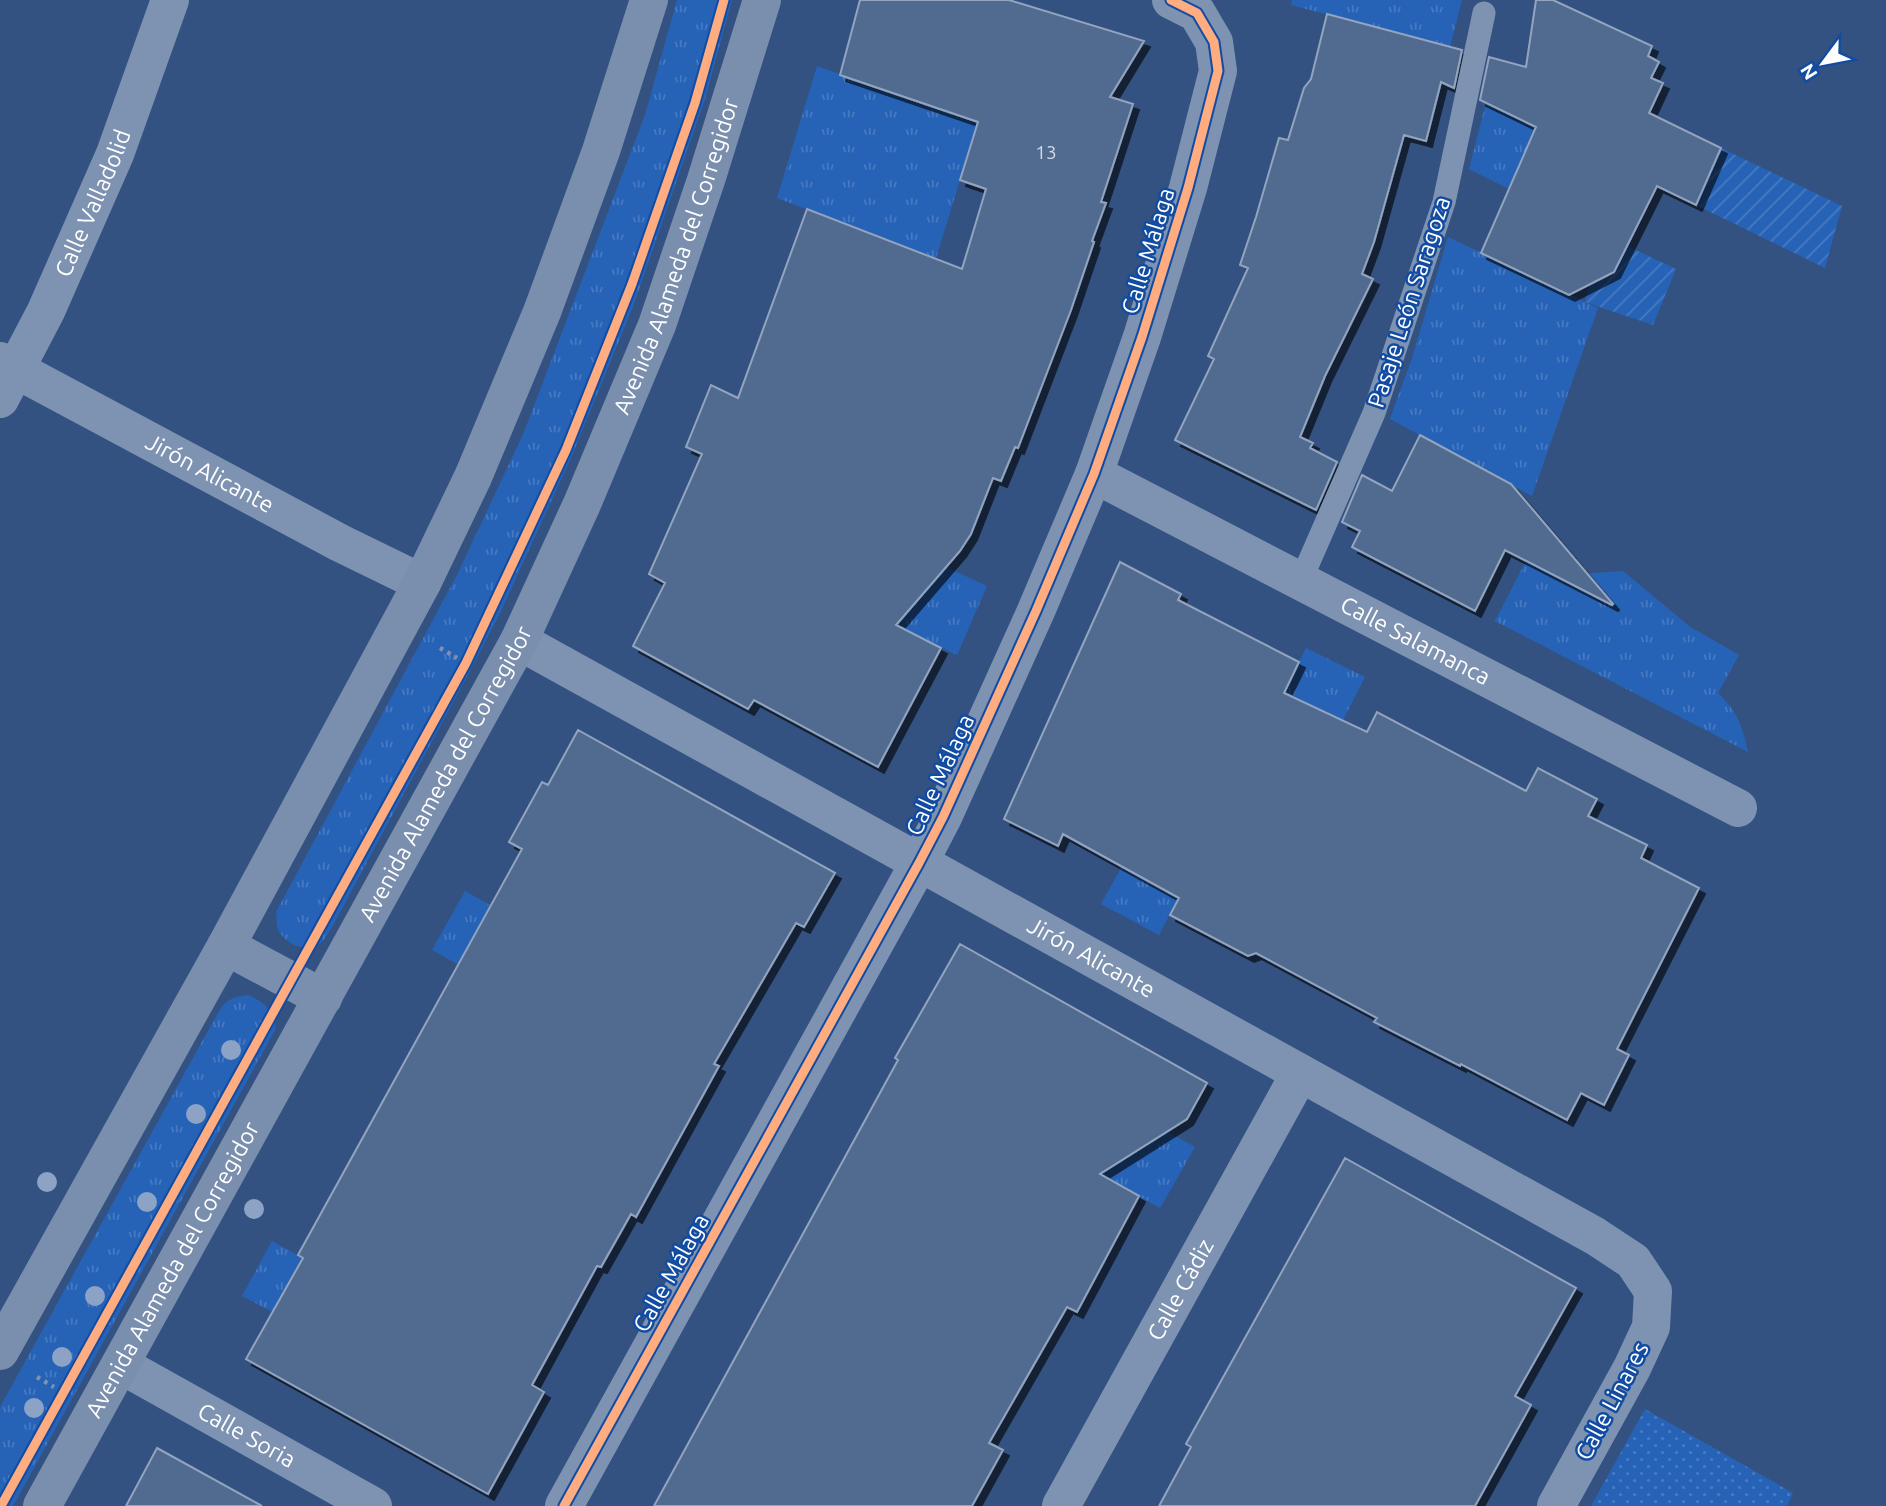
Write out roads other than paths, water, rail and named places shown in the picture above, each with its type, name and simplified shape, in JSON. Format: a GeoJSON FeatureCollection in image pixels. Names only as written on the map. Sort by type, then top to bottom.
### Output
{"type":"FeatureCollection","features":[{"type":"Feature","properties":{"kind":"main road"},"geometry":{"type":"LineString","coordinates":[[0,1351],[10,1308],[226,946],[422,583],[473,477],[542,313],[601,151],[649,0]]}},
{"type":"Feature","properties":{"kind":"main road","name":"Avenida Alameda del Corregidor"},"geometry":{"type":"LineString","coordinates":[[43,1506],[519,641],[582,504],[657,325],[762,0]]}},
{"type":"Feature","properties":{"kind":"main road"},"geometry":{"type":"LineString","coordinates":[[226,946],[323,999]]}},
{"type":"Feature","properties":{"kind":"street","name":"Calle Valladolid"},"geometry":{"type":"LineString","coordinates":[[5,376],[46,310],[115,154],[170,0]]}},
{"type":"Feature","properties":{"kind":"street","name":"Calle Málaga"},"geometry":{"type":"LineString","coordinates":[[564,1506],[943,817],[1036,611],[1094,474],[1142,337],[1181,213],[1218,71],[1214,42],[1184,7]]}},
{"type":"Feature","properties":{"kind":"street","name":"Jirón Alicante"},"geometry":{"type":"LineString","coordinates":[[5,376],[422,583]]}},
{"type":"Feature","properties":{"kind":"street","name":"Calle Salamanca"},"geometry":{"type":"LineString","coordinates":[[1094,474],[1738,808]]}},
{"type":"Feature","properties":{"kind":"street","name":"Jirón Alicante"},"geometry":{"type":"LineString","coordinates":[[519,641],[1594,1236],[1633,1261],[1653,1291]]}},
{"type":"Feature","properties":{"kind":"street","name":"Calle Cádiz"},"geometry":{"type":"LineString","coordinates":[[1061,1506],[1300,1073]]}},
{"type":"Feature","properties":{"kind":"street","name":"Calle Linares"},"geometry":{"type":"LineString","coordinates":[[1556,1506],[1647,1337],[1651,1326],[1653,1291]]}},
{"type":"Feature","properties":{"kind":"street","name":"Calle Soria"},"geometry":{"type":"LineString","coordinates":[[121,1365],[373,1506]]}},
{"type":"Feature","properties":{"kind":"lane","name":"Pasaje León Saragoza"},"geometry":{"type":"LineString","coordinates":[[1301,580],[1374,413],[1444,202],[1484,13]]}}]}
